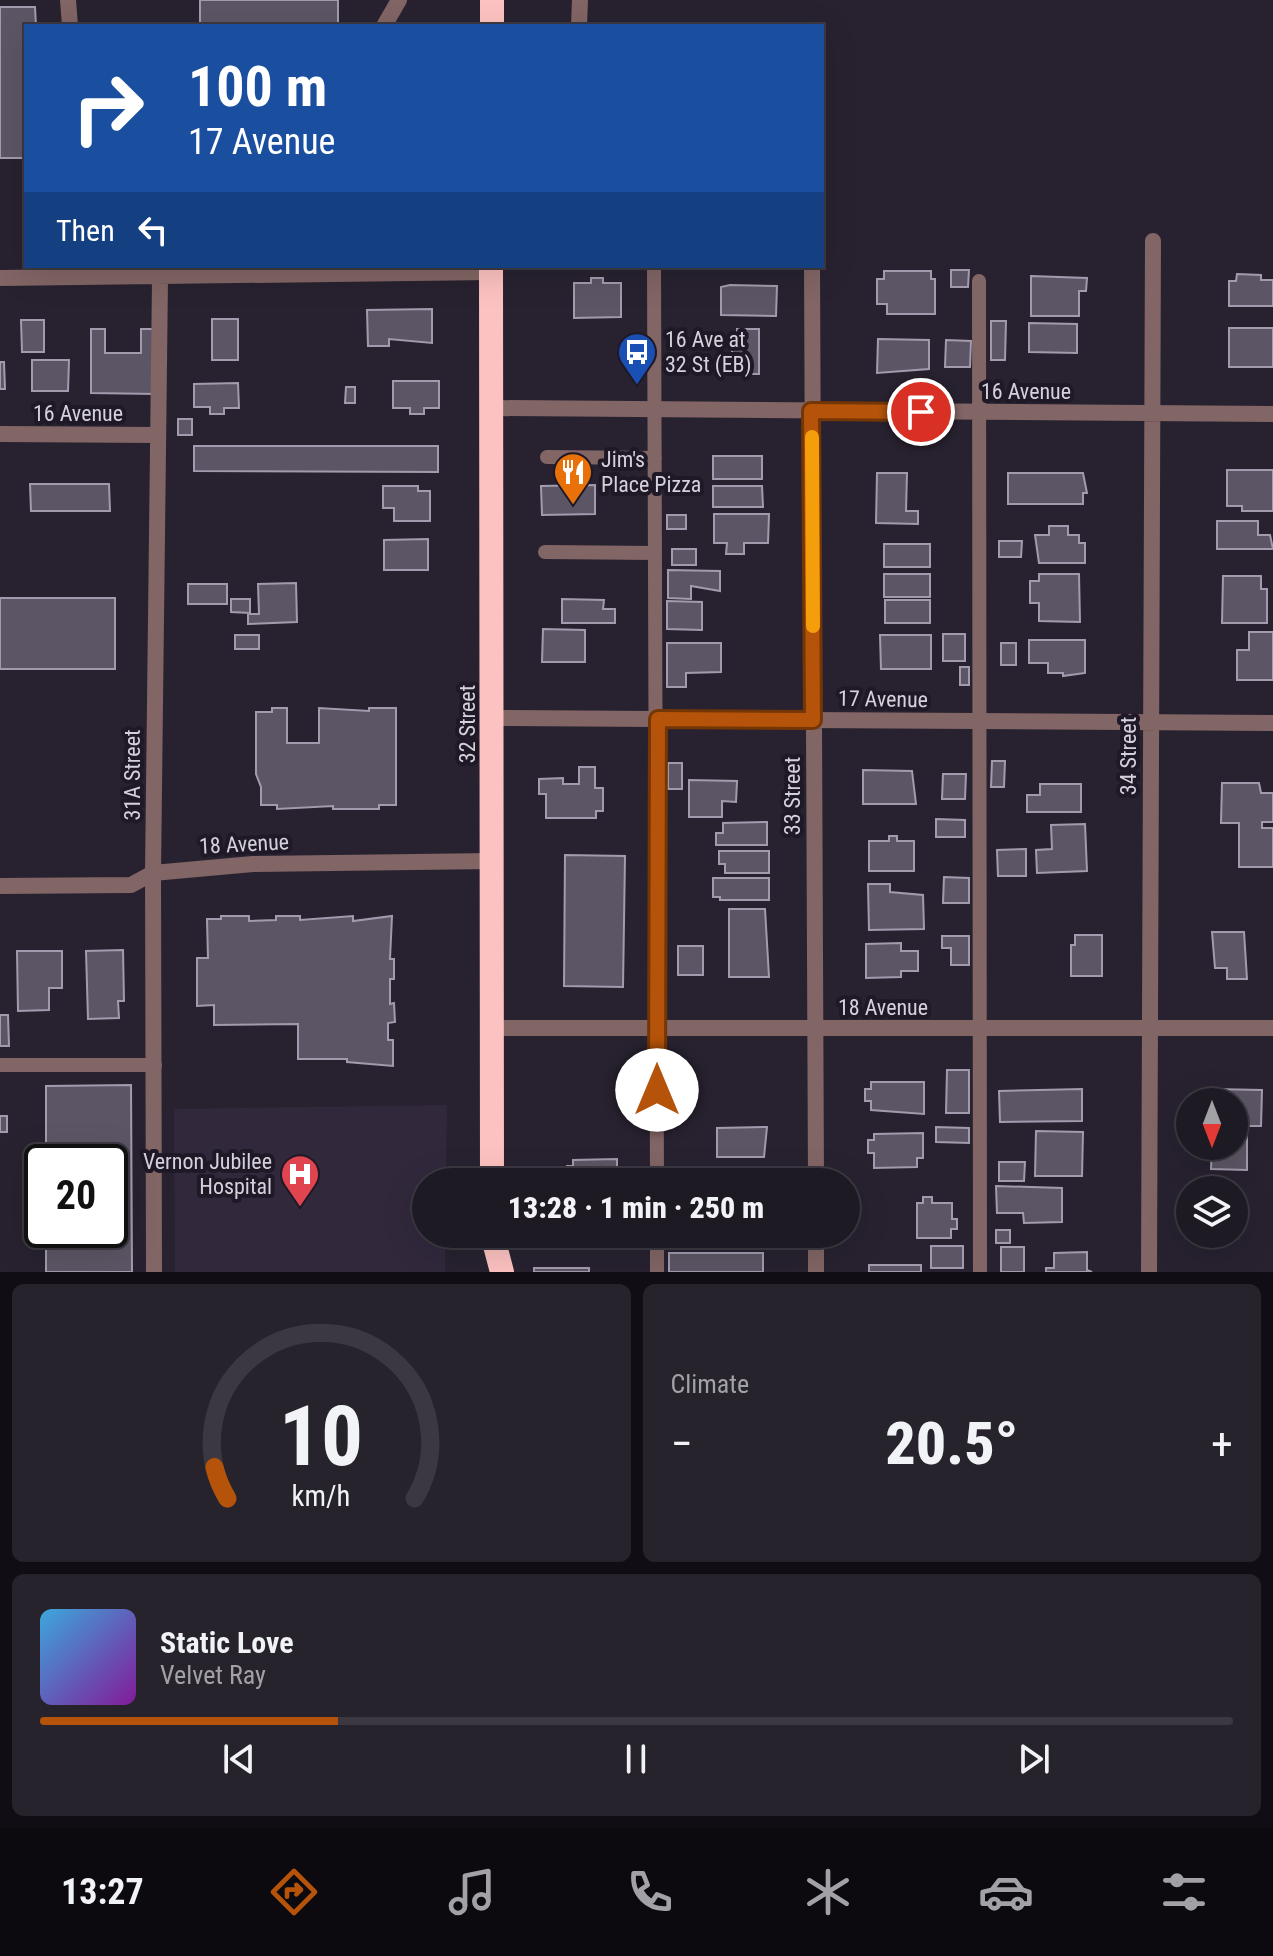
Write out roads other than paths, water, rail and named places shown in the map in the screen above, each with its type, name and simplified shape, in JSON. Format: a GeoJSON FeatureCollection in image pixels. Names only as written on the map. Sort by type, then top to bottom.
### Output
{"type":"FeatureCollection","features":[{"type":"Feature","properties":{"kind":"highway"},"geometry":{"type":"LineString","coordinates":[[492,0],[492,24]]}},
{"type":"Feature","properties":{"kind":"highway","name":"32 Street"},"geometry":{"type":"LineString","coordinates":[[491,269],[492,1168]]}},
{"type":"Feature","properties":{"kind":"highway"},"geometry":{"type":"LineString","coordinates":[[481,1272],[489,1248]]}},
{"type":"Feature","properties":{"kind":"highway"},"geometry":{"type":"LineString","coordinates":[[495,1248],[502,1272]]}},
{"type":"Feature","properties":{"kind":"street"},"geometry":{"type":"LineString","coordinates":[[68,0],[70,24]]}},
{"type":"Feature","properties":{"kind":"street"},"geometry":{"type":"LineString","coordinates":[[385,24],[399,0]]}},
{"type":"Feature","properties":{"kind":"street"},"geometry":{"type":"LineString","coordinates":[[579,24],[580,0]]}},
{"type":"Feature","properties":{"kind":"street","name":"34 Street"},"geometry":{"type":"LineString","coordinates":[[1149,1272],[1153,241]]}},
{"type":"Feature","properties":{"kind":"street","name":"33 Street"},"geometry":{"type":"LineString","coordinates":[[812,268],[816,1168]]}},
{"type":"Feature","properties":{"kind":"street"},"geometry":{"type":"LineString","coordinates":[[0,278],[69,272],[160,279],[491,269]]}},
{"type":"Feature","properties":{"kind":"street","name":"31A Street"},"geometry":{"type":"LineString","coordinates":[[154,1272],[153,873],[160,279]]}},
{"type":"Feature","properties":{"kind":"street","name":"16 Avenue"},"geometry":{"type":"LineString","coordinates":[[492,408],[1273,414]]}},
{"type":"Feature","properties":{"kind":"street","name":"16 Avenue"},"geometry":{"type":"LineString","coordinates":[[0,434],[156,435]]}},
{"type":"Feature","properties":{"kind":"street","name":"17 Avenue"},"geometry":{"type":"LineString","coordinates":[[493,718],[658,722],[1273,723]]}},
{"type":"Feature","properties":{"kind":"street","name":"18 Avenue"},"geometry":{"type":"LineString","coordinates":[[0,886],[131,885],[153,873],[253,864],[494,861]]}},
{"type":"Feature","properties":{"kind":"street","name":"18 Avenue"},"geometry":{"type":"LineString","coordinates":[[494,1028],[1273,1028]]}},
{"type":"Feature","properties":{"kind":"street"},"geometry":{"type":"LineString","coordinates":[[816,1248],[816,1272]]}},
{"type":"Feature","properties":{"kind":"lane"},"geometry":{"type":"LineString","coordinates":[[654,268],[658,722],[657,1168]]}},
{"type":"Feature","properties":{"kind":"lane"},"geometry":{"type":"LineString","coordinates":[[979,281],[976,413],[980,1272]]}},
{"type":"Feature","properties":{"kind":"lane"},"geometry":{"type":"LineString","coordinates":[[547,457],[655,458]]}},
{"type":"Feature","properties":{"kind":"lane"},"geometry":{"type":"LineString","coordinates":[[545,552],[655,553]]}},
{"type":"Feature","properties":{"kind":"lane"},"geometry":{"type":"LineString","coordinates":[[0,1065],[155,1065]]}},
{"type":"Feature","properties":{"kind":"lane"},"geometry":{"type":"LineString","coordinates":[[657,1248],[657,1272]]}},
{"type":"Feature","properties":{"kind":"place","name":"16 Ave at 32 St (EB)"},"geometry":{"type":"Point","coordinates":[637,386]}},
{"type":"Feature","properties":{"kind":"place","name":"Jim's Place Pizza"},"geometry":{"type":"Point","coordinates":[573,506]}},
{"type":"Feature","properties":{"kind":"place","name":"Vernon Jubilee Hospital"},"geometry":{"type":"Point","coordinates":[300,1208]}}]}
